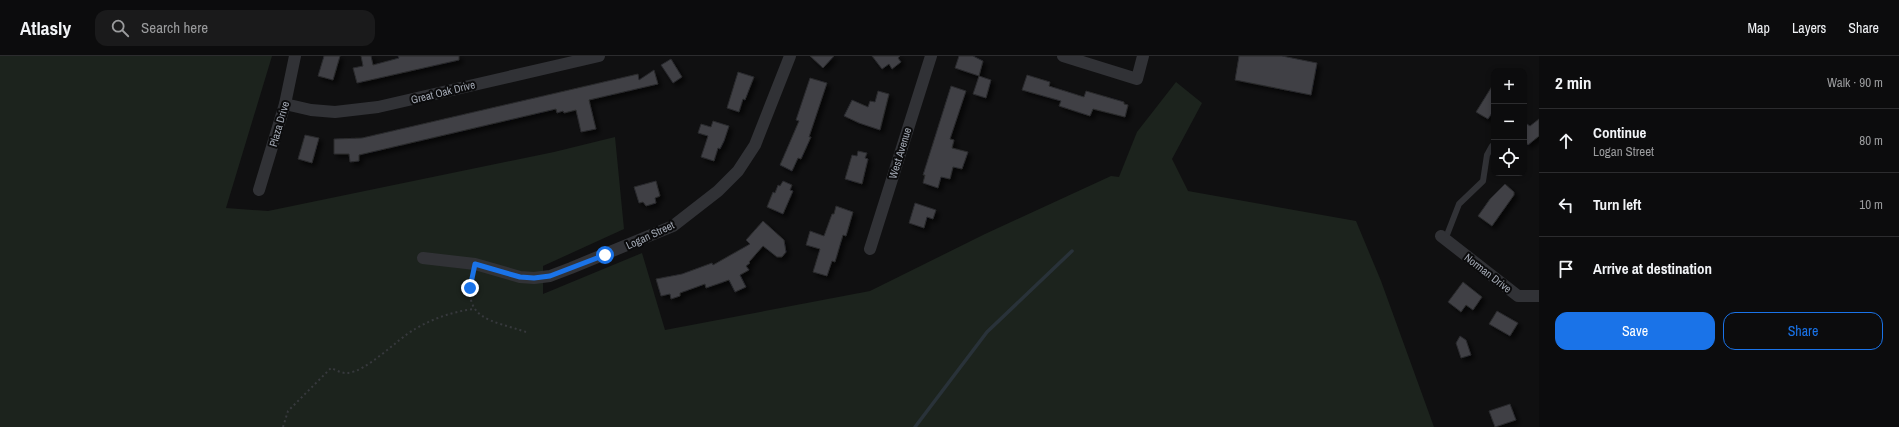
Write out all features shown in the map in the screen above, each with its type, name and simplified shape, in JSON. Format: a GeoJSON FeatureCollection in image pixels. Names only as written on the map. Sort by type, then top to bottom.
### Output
{"type":"FeatureCollection","features":[{"type":"Feature","properties":{"kind":"street","name":"Plaza Drive"},"geometry":{"type":"LineString","coordinates":[[259,190],[285,104],[295,56]]}},
{"type":"Feature","properties":{"kind":"street","name":"Great Oak Drive"},"geometry":{"type":"LineString","coordinates":[[285,104],[311,110],[335,112],[378,107],[599,56]]}},
{"type":"Feature","properties":{"kind":"street","name":"Logan Street"},"geometry":{"type":"LineString","coordinates":[[423,258],[475,264],[520,277],[534,278],[550,276],[605,255],[673,226],[718,191],[738,171],[755,145],[790,56]]}},
{"type":"Feature","properties":{"kind":"street","name":"West Avenue"},"geometry":{"type":"LineString","coordinates":[[870,249],[931,56]]}},
{"type":"Feature","properties":{"kind":"street"},"geometry":{"type":"LineString","coordinates":[[1063,56],[1137,79],[1143,56]]}},
{"type":"Feature","properties":{"kind":"street","name":"Norman Drive"},"geometry":{"type":"LineString","coordinates":[[1443,238],[1518,296],[1539,296]]}},
{"type":"Feature","properties":{"kind":"lane"},"geometry":{"type":"LineString","coordinates":[[1443,238],[1459,204],[1483,181],[1487,155],[1491,148]]}},
{"type":"Feature","properties":{"kind":"path"},"geometry":{"type":"LineString","coordinates":[[475,264],[470,288],[470,296],[474,309],[485,317],[526,332]]}},
{"type":"Feature","properties":{"kind":"path"},"geometry":{"type":"LineString","coordinates":[[283,427],[288,411],[331,368],[341,372],[352,372],[368,364],[415,329],[452,312],[474,309]]}},
{"type":"Feature","properties":{"kind":"shaded area"},"geometry":{"type":"Polygon","coordinates":[[[0,56],[272,56],[226,208],[268,211],[554,152],[615,137],[624,229],[543,266],[543,294],[642,253],[665,330],[870,291],[985,234],[1111,176],[1119,177],[1137,132],[1176,82],[1202,103],[1172,159],[1188,191],[1356,221],[1381,281],[1434,427],[0,427],[0,56]]]}},
{"type":"Feature","properties":{"kind":"building"},"geometry":{"type":"Polygon","coordinates":[[[324,56],[340,56],[333,80],[318,76],[324,56]]]}},
{"type":"Feature","properties":{"kind":"building"},"geometry":{"type":"Polygon","coordinates":[[[361,56],[371,56],[373,65],[399,58],[398,56],[459,56],[459,60],[357,83],[353,68],[363,66],[361,56]]]}},
{"type":"Feature","properties":{"kind":"building"},"geometry":{"type":"Polygon","coordinates":[[[810,56],[834,56],[823,68],[810,56]]]}},
{"type":"Feature","properties":{"kind":"building"},"geometry":{"type":"Polygon","coordinates":[[[872,56],[900,56],[898,58],[901,62],[892,69],[889,64],[882,69],[872,56]]]}},
{"type":"Feature","properties":{"kind":"building"},"geometry":{"type":"Polygon","coordinates":[[[959,56],[973,56],[983,61],[979,76],[955,68],[959,56]]]}},
{"type":"Feature","properties":{"kind":"building"},"geometry":{"type":"Polygon","coordinates":[[[1239,56],[1282,56],[1317,63],[1311,95],[1235,80],[1239,56]]]}},
{"type":"Feature","properties":{"kind":"building"},"geometry":{"type":"Polygon","coordinates":[[[671,59],[682,77],[673,83],[661,65],[671,59]]]}},
{"type":"Feature","properties":{"kind":"building"},"geometry":{"type":"Polygon","coordinates":[[[654,70],[658,84],[589,100],[596,129],[581,132],[576,110],[557,113],[556,109],[359,155],[359,161],[350,162],[349,154],[334,154],[334,139],[362,138],[638,74],[639,80],[654,70]]]}},
{"type":"Feature","properties":{"kind":"building"},"geometry":{"type":"Polygon","coordinates":[[[738,72],[754,77],[745,100],[743,99],[739,112],[727,108],[738,72]]]}},
{"type":"Feature","properties":{"kind":"building"},"geometry":{"type":"Polygon","coordinates":[[[1027,75],[1050,82],[1049,86],[1084,97],[1086,91],[1124,102],[1124,104],[1128,105],[1125,117],[1093,109],[1090,116],[1059,106],[1061,101],[1022,90],[1027,75]]]}},
{"type":"Feature","properties":{"kind":"building"},"geometry":{"type":"Polygon","coordinates":[[[979,76],[991,80],[986,98],[973,94],[979,76]]]}},
{"type":"Feature","properties":{"kind":"building"},"geometry":{"type":"Polygon","coordinates":[[[810,78],[827,83],[809,137],[811,137],[801,159],[798,158],[792,171],[780,165],[799,121],[796,120],[810,78]]]}},
{"type":"Feature","properties":{"kind":"building"},"geometry":{"type":"Polygon","coordinates":[[[951,86],[966,91],[950,139],[954,140],[952,148],[968,152],[962,169],[953,167],[950,179],[941,177],[938,188],[923,183],[925,175],[923,175],[951,86]]]}},
{"type":"Feature","properties":{"kind":"building"},"geometry":{"type":"Polygon","coordinates":[[[1491,88],[1491,114],[1488,119],[1476,112],[1491,88]]]}},
{"type":"Feature","properties":{"kind":"building"},"geometry":{"type":"Polygon","coordinates":[[[878,91],[889,94],[880,130],[844,116],[852,100],[868,107],[870,101],[875,102],[878,91]]]}},
{"type":"Feature","properties":{"kind":"building"},"geometry":{"type":"Polygon","coordinates":[[[1539,119],[1539,136],[1528,145],[1527,124],[1530,126],[1539,119]]]}},
{"type":"Feature","properties":{"kind":"building"},"geometry":{"type":"Polygon","coordinates":[[[713,121],[729,126],[720,149],[718,148],[714,161],[701,157],[708,136],[698,133],[701,124],[711,127],[713,121]]]}},
{"type":"Feature","properties":{"kind":"building"},"geometry":{"type":"Polygon","coordinates":[[[305,135],[319,138],[312,163],[298,159],[305,135]]]}},
{"type":"Feature","properties":{"kind":"building"},"geometry":{"type":"Polygon","coordinates":[[[858,151],[867,153],[865,158],[868,159],[862,184],[845,179],[852,155],[857,156],[858,151]]]}},
{"type":"Feature","properties":{"kind":"building"},"geometry":{"type":"Polygon","coordinates":[[[656,181],[660,196],[655,198],[656,203],[646,206],[643,202],[639,203],[634,187],[656,181]]]}},
{"type":"Feature","properties":{"kind":"building"},"geometry":{"type":"Polygon","coordinates":[[[783,181],[792,185],[790,190],[793,191],[783,214],[767,207],[773,192],[775,193],[778,185],[780,186],[783,181]]]}},
{"type":"Feature","properties":{"kind":"building"},"geometry":{"type":"Polygon","coordinates":[[[1505,184],[1514,192],[1514,195],[1492,226],[1478,216],[1490,199],[1505,184]]]}},
{"type":"Feature","properties":{"kind":"building"},"geometry":{"type":"Polygon","coordinates":[[[915,203],[936,210],[933,219],[927,217],[924,228],[909,223],[915,203]]]}},
{"type":"Feature","properties":{"kind":"building"},"geometry":{"type":"Polygon","coordinates":[[[836,206],[853,212],[846,236],[843,235],[835,262],[832,261],[827,276],[813,272],[820,249],[806,245],[810,231],[824,236],[836,206]]]}},
{"type":"Feature","properties":{"kind":"building"},"geometry":{"type":"Polygon","coordinates":[[[763,221],[784,240],[786,252],[782,257],[777,257],[763,246],[746,266],[749,270],[740,275],[746,287],[735,292],[729,280],[706,288],[705,284],[680,293],[680,296],[671,299],[670,294],[661,296],[656,279],[682,274],[712,263],[713,265],[750,244],[746,240],[763,221]]]}},
{"type":"Feature","properties":{"kind":"building"},"geometry":{"type":"Polygon","coordinates":[[[1463,282],[1482,297],[1473,310],[1466,305],[1461,312],[1448,302],[1463,282]]]}},
{"type":"Feature","properties":{"kind":"building"},"geometry":{"type":"Polygon","coordinates":[[[1497,311],[1518,323],[1510,336],[1489,324],[1497,311]]]}},
{"type":"Feature","properties":{"kind":"building"},"geometry":{"type":"Polygon","coordinates":[[[1460,336],[1466,340],[1471,355],[1461,358],[1456,343],[1460,336]]]}},
{"type":"Feature","properties":{"kind":"building"},"geometry":{"type":"Polygon","coordinates":[[[1510,404],[1516,420],[1495,427],[1489,411],[1510,404]]]}},
{"type":"Feature","properties":{"kind":"waterway"},"geometry":{"type":"LineString","coordinates":[[915,427],[987,332],[1072,251]]}},
{"type":"Feature","properties":{"kind":"route"},"geometry":{"type":"LineString","coordinates":[[470,288],[475,264],[520,277],[534,278],[550,276],[605,255]]}}]}
